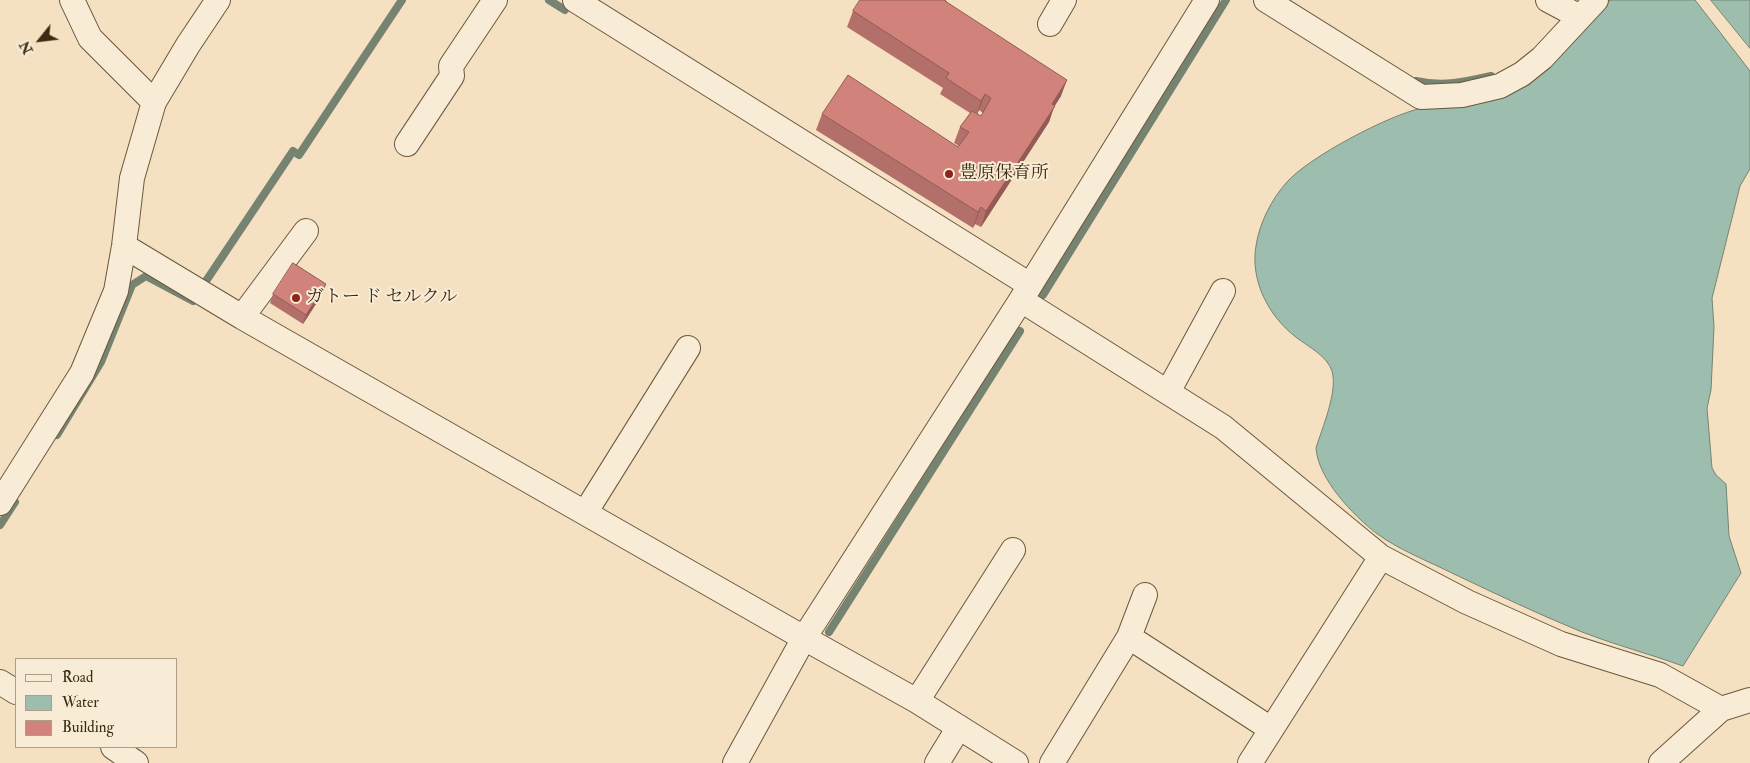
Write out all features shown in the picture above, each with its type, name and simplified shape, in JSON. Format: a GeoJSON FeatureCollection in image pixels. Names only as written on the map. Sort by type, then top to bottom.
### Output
{"type":"FeatureCollection","features":[{"type":"Feature","properties":{"kind":"street"},"geometry":{"type":"LineString","coordinates":[[72,0],[90,38],[154,102]]}},
{"type":"Feature","properties":{"kind":"street"},"geometry":{"type":"LineString","coordinates":[[0,503],[82,373],[116,292],[124,246],[132,178],[154,102],[218,0]]}},
{"type":"Feature","properties":{"kind":"street"},"geometry":{"type":"LineString","coordinates":[[406,144],[452,76],[451,66],[495,0]]}},
{"type":"Feature","properties":{"kind":"street"},"geometry":{"type":"LineString","coordinates":[[575,0],[1025,293],[1168,392],[1223,427],[1381,557],[1467,602],[1561,644],[1660,675],[1721,709]]}},
{"type":"Feature","properties":{"kind":"street"},"geometry":{"type":"LineString","coordinates":[[1050,24],[1064,0]]}},
{"type":"Feature","properties":{"kind":"street"},"geometry":{"type":"LineString","coordinates":[[735,763],[804,638],[1025,293],[1207,0]]}},
{"type":"Feature","properties":{"kind":"street"},"geometry":{"type":"LineString","coordinates":[[1266,0],[1421,97],[1462,95],[1500,86],[1522,74],[1542,58],[1596,0]]}},
{"type":"Feature","properties":{"kind":"street"},"geometry":{"type":"LineString","coordinates":[[1548,0],[1580,18]]}},
{"type":"Feature","properties":{"kind":"street"},"geometry":{"type":"LineString","coordinates":[[242,317],[306,231]]}},
{"type":"Feature","properties":{"kind":"street"},"geometry":{"type":"LineString","coordinates":[[124,246],[242,317],[917,701],[1016,763]]}},
{"type":"Feature","properties":{"kind":"street"},"geometry":{"type":"LineString","coordinates":[[1168,392],[1224,291]]}},
{"type":"Feature","properties":{"kind":"street"},"geometry":{"type":"LineString","coordinates":[[585,513],[688,348]]}},
{"type":"Feature","properties":{"kind":"street"},"geometry":{"type":"LineString","coordinates":[[917,701],[1013,550]]}},
{"type":"Feature","properties":{"kind":"street"},"geometry":{"type":"LineString","coordinates":[[1250,763],[1381,557]]}},
{"type":"Feature","properties":{"kind":"street"},"geometry":{"type":"LineString","coordinates":[[1052,763],[1128,637],[1145,595]]}},
{"type":"Feature","properties":{"kind":"street"},"geometry":{"type":"LineString","coordinates":[[1128,637],[1271,730]]}},
{"type":"Feature","properties":{"kind":"street"},"geometry":{"type":"LineString","coordinates":[[0,682],[15,691]]}},
{"type":"Feature","properties":{"kind":"street"},"geometry":{"type":"LineString","coordinates":[[1661,763],[1721,709],[1750,700]]}},
{"type":"Feature","properties":{"kind":"street"},"geometry":{"type":"LineString","coordinates":[[937,763],[959,727]]}},
{"type":"Feature","properties":{"kind":"street"},"geometry":{"type":"LineString","coordinates":[[114,748],[136,763]]}},
{"type":"Feature","properties":{"kind":"water"},"geometry":{"type":"Polygon","coordinates":[[[1610,0],[1695,0],[1750,71],[1750,169],[1740,186],[1712,298],[1714,327],[1711,390],[1707,408],[1712,468],[1716,475],[1726,484],[1729,536],[1741,573],[1683,666],[1594,637],[1533,611],[1404,550],[1376,533],[1357,516],[1330,484],[1318,460],[1316,448],[1333,389],[1330,366],[1322,356],[1297,338],[1278,320],[1264,297],[1256,272],[1256,246],[1263,220],[1276,196],[1298,172],[1350,138],[1408,112],[1433,106],[1491,100],[1512,93],[1525,86],[1564,51],[1610,0]]]}},
{"type":"Feature","properties":{"kind":"water"},"geometry":{"type":"Polygon","coordinates":[[[1711,0],[1750,0],[1750,48],[1711,0]]]}},
{"type":"Feature","properties":{"kind":"building"},"geometry":{"type":"Polygon","coordinates":[[[860,0],[946,0],[1067,80],[1052,104],[1055,106],[986,211],[981,207],[978,212],[822,114],[848,75],[958,147],[969,132],[960,127],[972,111],[981,116],[991,98],[985,94],[981,101],[946,78],[949,73],[853,11],[860,0]]]}},
{"type":"Feature","properties":{"kind":"building","name":"ガトー ド セルクル"},"geometry":{"type":"Polygon","coordinates":[[[293,263],[326,284],[306,315],[273,294],[293,263]]]}},
{"type":"Feature","properties":{"kind":"waterway"},"geometry":{"type":"LineString","coordinates":[[206,281],[293,151],[299,155],[402,0]]}},
{"type":"Feature","properties":{"kind":"waterway"},"geometry":{"type":"LineString","coordinates":[[549,0],[565,10]]}},
{"type":"Feature","properties":{"kind":"waterway"},"geometry":{"type":"LineString","coordinates":[[1043,295],[1226,0]]}},
{"type":"Feature","properties":{"kind":"waterway"},"geometry":{"type":"LineString","coordinates":[[1416,81],[1445,84],[1491,76]]}},
{"type":"Feature","properties":{"kind":"waterway"},"geometry":{"type":"LineString","coordinates":[[57,435],[101,362],[132,285],[146,276],[193,301]]}},
{"type":"Feature","properties":{"kind":"waterway"},"geometry":{"type":"LineString","coordinates":[[829,632],[1020,331]]}},
{"type":"Feature","properties":{"kind":"waterway"},"geometry":{"type":"LineString","coordinates":[[0,525],[15,502]]}},
{"type":"Feature","properties":{"kind":"place","name":"豊原保育所"},"geometry":{"type":"Point","coordinates":[949,174]}},
{"type":"Feature","properties":{"kind":"place","name":"ガトー ド セルクル"},"geometry":{"type":"Point","coordinates":[296,298]}}]}
